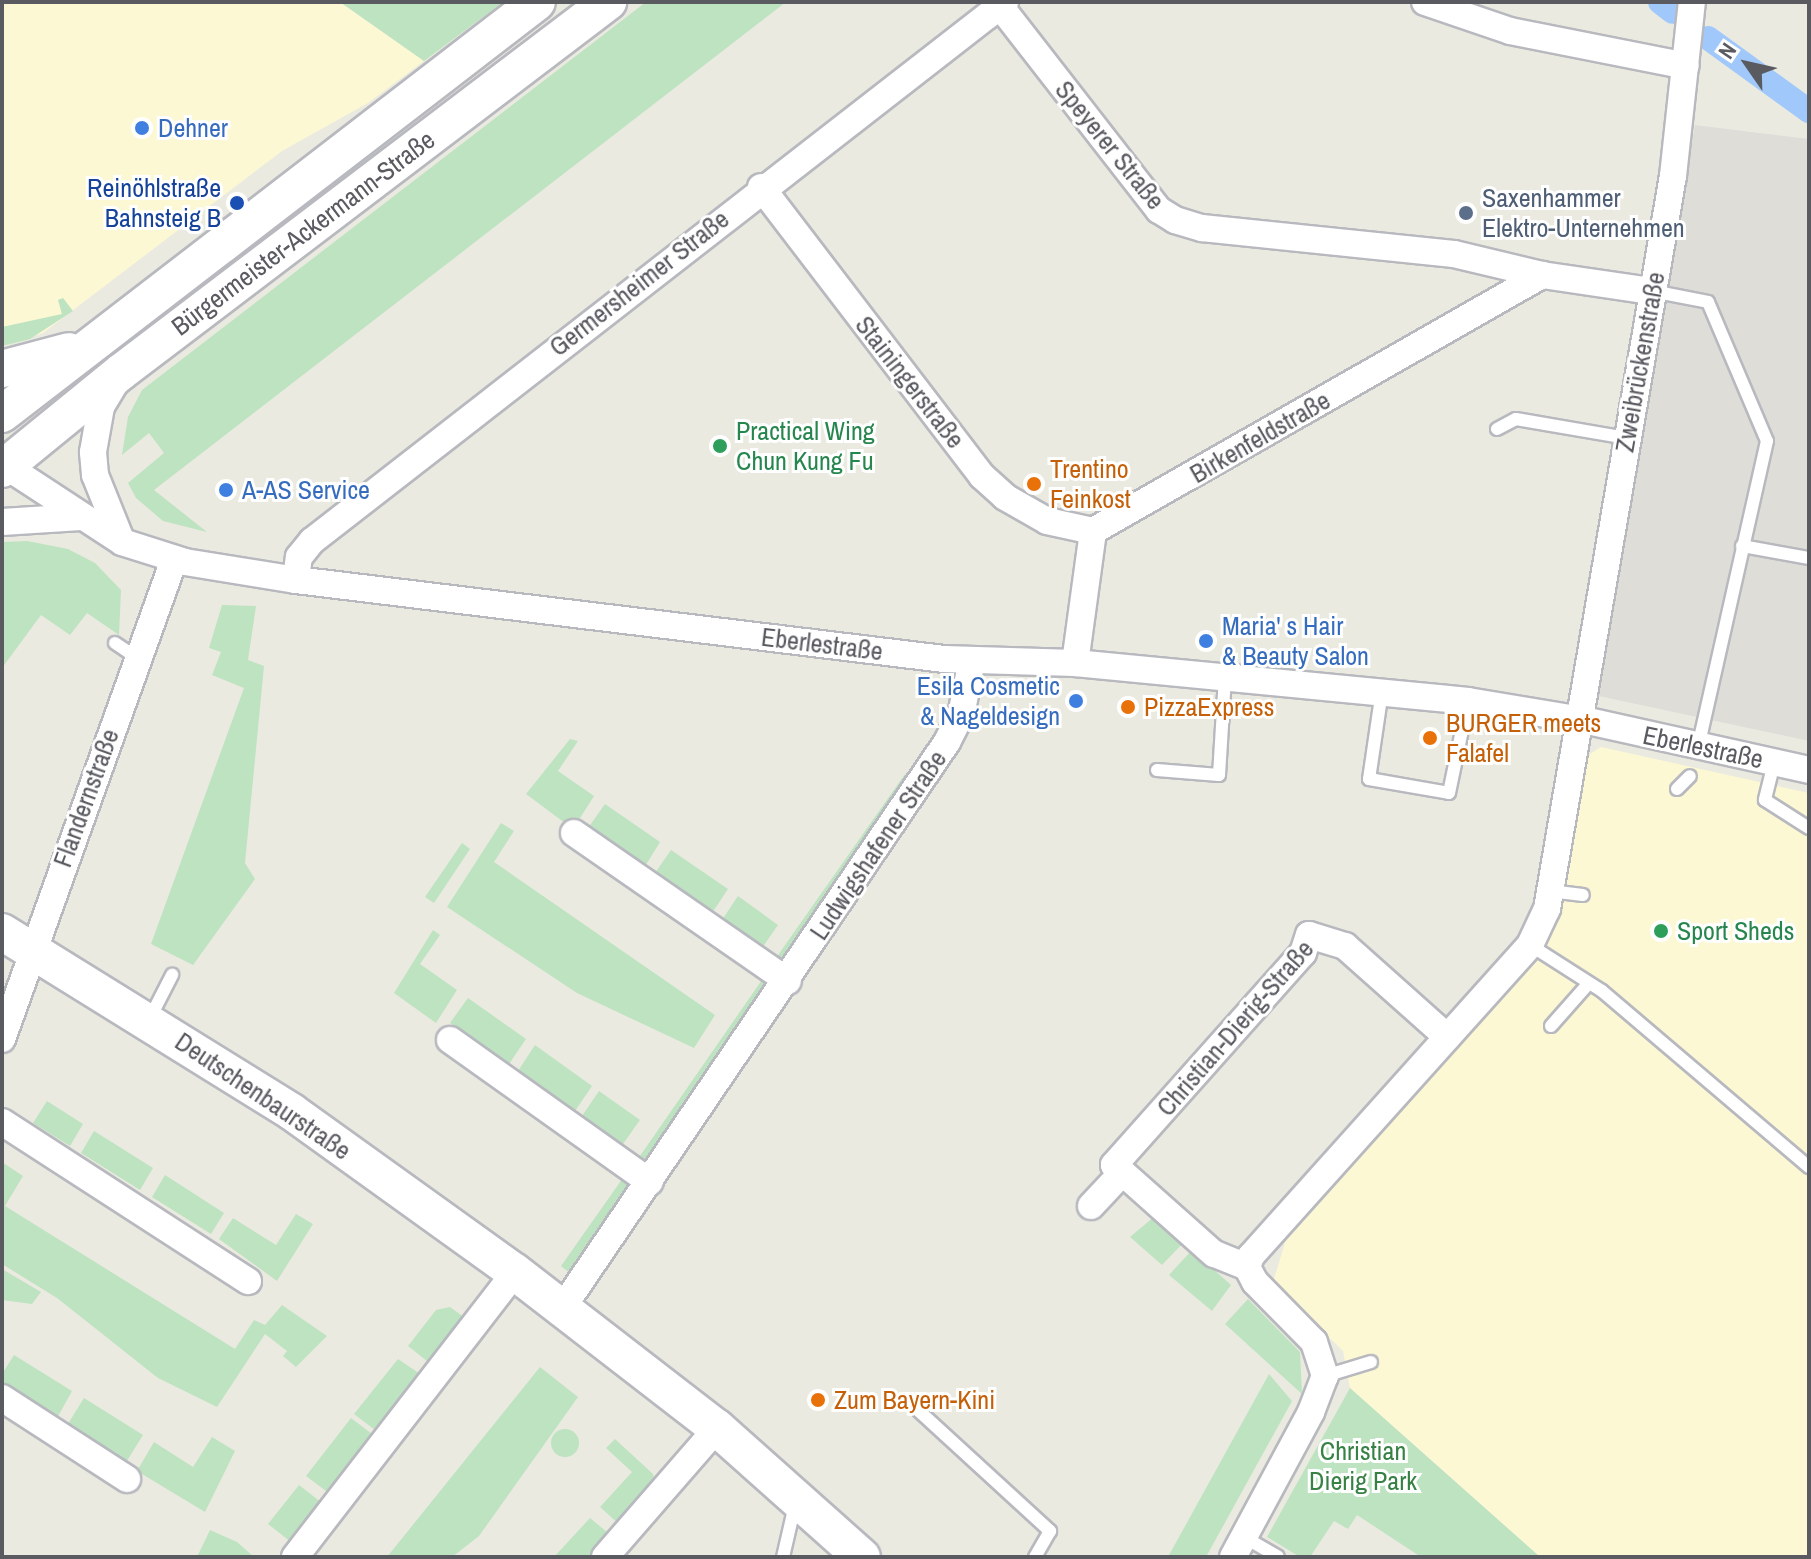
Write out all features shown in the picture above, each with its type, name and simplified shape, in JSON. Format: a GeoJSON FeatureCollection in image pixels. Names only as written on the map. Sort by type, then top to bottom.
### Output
{"type":"FeatureCollection","features":[{"type":"Feature","properties":{"kind":"main road","name":"Bürgermeister-Ackermann-Straße"},"geometry":{"type":"LineString","coordinates":[[2,414],[82,348],[537,2]]}},
{"type":"Feature","properties":{"kind":"main road","name":"Bürgermeister-Ackermann-Straße"},"geometry":{"type":"LineString","coordinates":[[3,466],[121,372],[608,2]]}},
{"type":"Feature","properties":{"kind":"main road"},"geometry":{"type":"LineString","coordinates":[[2,369],[82,348]]}},
{"type":"Feature","properties":{"kind":"main road","name":"Deutschenbaurstraße"},"geometry":{"type":"LineString","coordinates":[[2,932],[149,1020],[292,1112],[515,1272],[717,1428],[862,1557]]}},
{"type":"Feature","properties":{"kind":"street"},"geometry":{"type":"LineString","coordinates":[[1425,2],[1510,31],[1686,66]]}},
{"type":"Feature","properties":{"kind":"street","name":"Zweibrückenstraße"},"geometry":{"type":"LineString","coordinates":[[1578,719],[1652,291],[1686,66],[1692,2]]}},
{"type":"Feature","properties":{"kind":"street","name":"Germersheimer Straße"},"geometry":{"type":"LineString","coordinates":[[296,580],[299,557],[312,541],[761,187],[1002,4]]}},
{"type":"Feature","properties":{"kind":"street","name":"Speyerer Straße"},"geometry":{"type":"LineString","coordinates":[[1002,4],[1159,210],[1202,228],[1454,254],[1542,275]]}},
{"type":"Feature","properties":{"kind":"street","name":"Stainingerstraße"},"geometry":{"type":"LineString","coordinates":[[761,187],[982,476],[1005,497],[1047,521],[1093,531]]}},
{"type":"Feature","properties":{"kind":"street"},"geometry":{"type":"LineString","coordinates":[[1542,275],[1652,291]]}},
{"type":"Feature","properties":{"kind":"street","name":"Birkenfeldstraße"},"geometry":{"type":"LineString","coordinates":[[1093,531],[1542,275]]}},
{"type":"Feature","properties":{"kind":"street"},"geometry":{"type":"LineString","coordinates":[[121,372],[101,407],[93,452],[95,475],[122,542]]}},
{"type":"Feature","properties":{"kind":"street","name":"Eberlestraße"},"geometry":{"type":"LineString","coordinates":[[3,466],[122,542],[174,560],[296,580],[972,660],[1075,663],[1468,701],[1578,719],[1809,770]]}},
{"type":"Feature","properties":{"kind":"street"},"geometry":{"type":"LineString","coordinates":[[2,522],[81,517]]}},
{"type":"Feature","properties":{"kind":"street"},"geometry":{"type":"LineString","coordinates":[[1075,663],[1093,531]]}},
{"type":"Feature","properties":{"kind":"street","name":"Flandernstraße"},"geometry":{"type":"LineString","coordinates":[[2,1039],[126,650],[174,560]]}},
{"type":"Feature","properties":{"kind":"street","name":"Ludwigshafener Straße"},"geometry":{"type":"LineString","coordinates":[[563,1307],[788,981],[947,742],[961,715],[972,660]]}},
{"type":"Feature","properties":{"kind":"street"},"geometry":{"type":"LineString","coordinates":[[1247,1267],[1251,1256],[1530,945],[1542,925],[1550,891],[1578,719]]}},
{"type":"Feature","properties":{"kind":"street"},"geometry":{"type":"LineString","coordinates":[[574,833],[788,981]]}},
{"type":"Feature","properties":{"kind":"street","name":"Christian-Dierig-Straße"},"geometry":{"type":"LineString","coordinates":[[1091,1206],[1122,1173],[1114,1165],[1303,953],[1309,935],[1345,946],[1447,1037]]}},
{"type":"Feature","properties":{"kind":"street"},"geometry":{"type":"LineString","coordinates":[[450,1040],[650,1182]]}},
{"type":"Feature","properties":{"kind":"street"},"geometry":{"type":"LineString","coordinates":[[2,1122],[248,1281]]}},
{"type":"Feature","properties":{"kind":"street"},"geometry":{"type":"LineString","coordinates":[[1122,1173],[1214,1254],[1247,1267],[1314,1342],[1325,1376],[1311,1412],[1239,1547]]}},
{"type":"Feature","properties":{"kind":"street"},"geometry":{"type":"LineString","coordinates":[[295,1557],[515,1272]]}},
{"type":"Feature","properties":{"kind":"street"},"geometry":{"type":"LineString","coordinates":[[2,1398],[127,1479]]}},
{"type":"Feature","properties":{"kind":"street"},"geometry":{"type":"LineString","coordinates":[[605,1557],[717,1428]]}},
{"type":"Feature","properties":{"kind":"lane"},"geometry":{"type":"LineString","coordinates":[[1652,291],[1708,302],[1767,441],[1698,746]]}},
{"type":"Feature","properties":{"kind":"lane"},"geometry":{"type":"LineString","coordinates":[[1497,429],[1516,419],[1627,438]]}},
{"type":"Feature","properties":{"kind":"lane"},"geometry":{"type":"LineString","coordinates":[[1742,546],[1809,558]]}},
{"type":"Feature","properties":{"kind":"lane"},"geometry":{"type":"LineString","coordinates":[[1157,770],[1219,775],[1225,676]]}},
{"type":"Feature","properties":{"kind":"lane"},"geometry":{"type":"LineString","coordinates":[[1382,691],[1369,779],[1449,793],[1468,701]]}},
{"type":"Feature","properties":{"kind":"lane"},"geometry":{"type":"LineString","coordinates":[[1774,763],[1765,800],[1809,828]]}},
{"type":"Feature","properties":{"kind":"lane"},"geometry":{"type":"LineString","coordinates":[[1677,789],[1690,776]]}},
{"type":"Feature","properties":{"kind":"lane"},"geometry":{"type":"LineString","coordinates":[[1550,891],[1583,895]]}},
{"type":"Feature","properties":{"kind":"lane"},"geometry":{"type":"LineString","coordinates":[[1530,945],[1589,983],[1809,1167]]}},
{"type":"Feature","properties":{"kind":"lane"},"geometry":{"type":"LineString","coordinates":[[149,1020],[172,975]]}},
{"type":"Feature","properties":{"kind":"lane"},"geometry":{"type":"LineString","coordinates":[[1551,1026],[1589,983]]}},
{"type":"Feature","properties":{"kind":"lane"},"geometry":{"type":"LineString","coordinates":[[1325,1376],[1371,1362]]}},
{"type":"Feature","properties":{"kind":"lane"},"geometry":{"type":"LineString","coordinates":[[919,1411],[1050,1531],[1035,1557]]}},
{"type":"Feature","properties":{"kind":"lane"},"geometry":{"type":"LineString","coordinates":[[783,1557],[797,1497]]}},
{"type":"Feature","properties":{"kind":"lane"},"geometry":{"type":"LineString","coordinates":[[1239,1547],[1278,1557]]}},
{"type":"Feature","properties":{"kind":"shaded area","name":"Dehner"},"geometry":{"type":"Polygon","coordinates":[[[2,2],[340,2],[424,61],[368,103],[282,151],[43,333],[2,346],[2,2]]]}},
{"type":"Feature","properties":{"kind":"shaded area"},"geometry":{"type":"Polygon","coordinates":[[[1695,125],[1809,139],[1809,741],[1594,695],[1695,125]]]}},
{"type":"Feature","properties":{"kind":"shaded area"},"geometry":{"type":"Polygon","coordinates":[[[1601,747],[1809,793],[1809,1557],[1540,1557],[1350,1388],[1343,1351],[1273,1282],[1288,1233],[1533,963],[1559,907],[1578,779],[1590,754],[1601,747]]]}},
{"type":"Feature","properties":{"kind":"green space"},"geometry":{"type":"Polygon","coordinates":[[[340,2],[503,2],[424,61],[340,2]]]}},
{"type":"Feature","properties":{"kind":"green space"},"geometry":{"type":"Polygon","coordinates":[[[646,2],[786,2],[154,490],[207,532],[163,521],[136,498],[128,483],[164,453],[149,433],[122,455],[128,417],[142,390],[646,2]]]}},
{"type":"Feature","properties":{"kind":"green space"},"geometry":{"type":"Polygon","coordinates":[[[63,298],[73,311],[30,339],[2,346],[2,327],[62,314],[58,300],[63,298]]]}},
{"type":"Feature","properties":{"kind":"green space"},"geometry":{"type":"Polygon","coordinates":[[[27,541],[68,549],[95,563],[121,590],[119,635],[87,613],[70,635],[41,615],[2,668],[2,542],[27,541]]]}},
{"type":"Feature","properties":{"kind":"green space"},"geometry":{"type":"Polygon","coordinates":[[[222,605],[256,606],[248,660],[264,666],[245,863],[255,879],[193,965],[151,944],[244,688],[212,675],[221,652],[209,648],[222,605]]]}},
{"type":"Feature","properties":{"kind":"green space"},"geometry":{"type":"Polygon","coordinates":[[[570,739],[578,741],[558,771],[594,796],[573,829],[526,794],[570,739]]]}},
{"type":"Feature","properties":{"kind":"green space"},"geometry":{"type":"Polygon","coordinates":[[[905,774],[906,782],[789,965],[776,958],[905,774]]]}},
{"type":"Feature","properties":{"kind":"green space"},"geometry":{"type":"Polygon","coordinates":[[[605,804],[660,842],[644,868],[588,828],[605,804]]]}},
{"type":"Feature","properties":{"kind":"green space"},"geometry":{"type":"Polygon","coordinates":[[[501,823],[514,831],[494,862],[715,1015],[694,1048],[577,993],[447,907],[501,823]]]}},
{"type":"Feature","properties":{"kind":"green space"},"geometry":{"type":"Polygon","coordinates":[[[462,843],[470,849],[434,903],[425,897],[462,843]]]}},
{"type":"Feature","properties":{"kind":"green space"},"geometry":{"type":"Polygon","coordinates":[[[671,850],[728,889],[712,913],[655,873],[671,850]]]}},
{"type":"Feature","properties":{"kind":"green space"},"geometry":{"type":"Polygon","coordinates":[[[738,896],[778,925],[762,948],[722,920],[738,896]]]}},
{"type":"Feature","properties":{"kind":"green space"},"geometry":{"type":"Polygon","coordinates":[[[433,930],[440,935],[420,964],[457,990],[436,1023],[394,993],[433,930]]]}},
{"type":"Feature","properties":{"kind":"green space"},"geometry":{"type":"Polygon","coordinates":[[[764,977],[774,984],[647,1161],[640,1156],[764,977]]]}},
{"type":"Feature","properties":{"kind":"green space"},"geometry":{"type":"Polygon","coordinates":[[[468,998],[526,1039],[509,1064],[450,1023],[468,998]]]}},
{"type":"Feature","properties":{"kind":"green space"},"geometry":{"type":"Polygon","coordinates":[[[535,1045],[592,1086],[575,1111],[518,1071],[535,1045]]]}},
{"type":"Feature","properties":{"kind":"green space"},"geometry":{"type":"Polygon","coordinates":[[[599,1091],[640,1120],[623,1144],[582,1116],[599,1091]]]}},
{"type":"Feature","properties":{"kind":"green space"},"geometry":{"type":"Polygon","coordinates":[[[47,1101],[83,1124],[70,1146],[33,1123],[47,1101]]]}},
{"type":"Feature","properties":{"kind":"green space"},"geometry":{"type":"Polygon","coordinates":[[[94,1131],[153,1168],[140,1190],[81,1153],[94,1131]]]}},
{"type":"Feature","properties":{"kind":"green space"},"geometry":{"type":"Polygon","coordinates":[[[2,1162],[23,1176],[5,1206],[235,1349],[254,1320],[265,1325],[282,1305],[327,1336],[296,1367],[283,1356],[287,1351],[265,1334],[217,1407],[158,1378],[57,1298],[2,1264],[2,1162]]]}},
{"type":"Feature","properties":{"kind":"green space"},"geometry":{"type":"Polygon","coordinates":[[[165,1175],[224,1213],[211,1234],[152,1197],[165,1175]]]}},
{"type":"Feature","properties":{"kind":"green space"},"geometry":{"type":"Polygon","coordinates":[[[625,1175],[635,1181],[570,1273],[561,1266],[625,1175]]]}},
{"type":"Feature","properties":{"kind":"green space"},"geometry":{"type":"Polygon","coordinates":[[[296,1214],[313,1224],[277,1281],[219,1239],[233,1218],[276,1245],[296,1214]]]}},
{"type":"Feature","properties":{"kind":"green space"},"geometry":{"type":"Polygon","coordinates":[[[1155,1216],[1184,1242],[1162,1265],[1130,1237],[1155,1216]]]}},
{"type":"Feature","properties":{"kind":"green space"},"geometry":{"type":"Polygon","coordinates":[[[1192,1250],[1231,1285],[1212,1311],[1169,1275],[1192,1250]]]}},
{"type":"Feature","properties":{"kind":"green space"},"geometry":{"type":"Polygon","coordinates":[[[2,1269],[41,1292],[32,1304],[2,1300],[2,1269]]]}},
{"type":"Feature","properties":{"kind":"green space"},"geometry":{"type":"Polygon","coordinates":[[[1248,1299],[1300,1352],[1302,1394],[1225,1324],[1248,1299]]]}},
{"type":"Feature","properties":{"kind":"green space"},"geometry":{"type":"Polygon","coordinates":[[[450,1307],[468,1320],[432,1365],[408,1346],[436,1310],[450,1307]]]}},
{"type":"Feature","properties":{"kind":"green space"},"geometry":{"type":"Polygon","coordinates":[[[14,1355],[72,1391],[56,1420],[2,1386],[2,1374],[14,1355]]]}},
{"type":"Feature","properties":{"kind":"green space"},"geometry":{"type":"Polygon","coordinates":[[[398,1359],[423,1376],[379,1433],[354,1414],[398,1359]]]}},
{"type":"Feature","properties":{"kind":"green space"},"geometry":{"type":"Polygon","coordinates":[[[540,1367],[578,1397],[479,1536],[452,1557],[387,1557],[540,1367]]]}},
{"type":"Feature","properties":{"kind":"green space"},"geometry":{"type":"Polygon","coordinates":[[[1269,1374],[1292,1401],[1206,1557],[1168,1557],[1269,1374]]]}},
{"type":"Feature","properties":{"kind":"green space","name":"Christian Dierig Park"},"geometry":{"type":"Polygon","coordinates":[[[1350,1388],[1540,1557],[1421,1557],[1357,1515],[1348,1529],[1334,1521],[1310,1557],[1300,1557],[1267,1537],[1350,1388]]]}},
{"type":"Feature","properties":{"kind":"green space"},"geometry":{"type":"Polygon","coordinates":[[[84,1398],[143,1435],[125,1464],[66,1427],[84,1398]]]}},
{"type":"Feature","properties":{"kind":"green space"},"geometry":{"type":"Polygon","coordinates":[[[351,1418],[376,1437],[330,1494],[306,1476],[351,1418]]]}},
{"type":"Feature","properties":{"kind":"green space"},"geometry":{"type":"Polygon","coordinates":[[[565,1429],[575,1433],[579,1443],[575,1453],[565,1457],[555,1453],[551,1443],[555,1433],[565,1429]]]}},
{"type":"Feature","properties":{"kind":"green space"},"geometry":{"type":"Polygon","coordinates":[[[212,1437],[235,1451],[205,1512],[137,1471],[154,1442],[193,1467],[212,1437]]]}},
{"type":"Feature","properties":{"kind":"green space"},"geometry":{"type":"Polygon","coordinates":[[[615,1439],[653,1474],[655,1485],[621,1526],[600,1507],[632,1472],[606,1448],[615,1439]]]}},
{"type":"Feature","properties":{"kind":"green space"},"geometry":{"type":"Polygon","coordinates":[[[299,1485],[322,1503],[291,1542],[268,1524],[299,1485]]]}},
{"type":"Feature","properties":{"kind":"green space"},"geometry":{"type":"Polygon","coordinates":[[[590,1518],[613,1537],[594,1557],[554,1557],[590,1518]]]}},
{"type":"Feature","properties":{"kind":"green space"},"geometry":{"type":"Polygon","coordinates":[[[210,1530],[237,1542],[254,1557],[197,1557],[210,1530]]]}},
{"type":"Feature","properties":{"kind":"waterway"},"geometry":{"type":"LineString","coordinates":[[1660,2],[1673,12]]}},
{"type":"Feature","properties":{"kind":"waterway"},"geometry":{"type":"LineString","coordinates":[[1708,38],[1809,111]]}},
{"type":"Feature","properties":{"kind":"place","name":"Dehner"},"geometry":{"type":"Point","coordinates":[142,128]}},
{"type":"Feature","properties":{"kind":"place","name":"Reinöhlstraße Bahnsteig B"},"geometry":{"type":"Point","coordinates":[237,203]}},
{"type":"Feature","properties":{"kind":"place","name":"Saxenhammer Elektro-Unternehmen"},"geometry":{"type":"Point","coordinates":[1466,213]}},
{"type":"Feature","properties":{"kind":"place","name":"Practical Wing Chun Kung Fu"},"geometry":{"type":"Point","coordinates":[720,446]}},
{"type":"Feature","properties":{"kind":"place","name":"Trentino Feinkost"},"geometry":{"type":"Point","coordinates":[1034,484]}},
{"type":"Feature","properties":{"kind":"place","name":"A-AS Service"},"geometry":{"type":"Point","coordinates":[226,490]}},
{"type":"Feature","properties":{"kind":"place","name":"Maria' s Hair & Beauty Salon"},"geometry":{"type":"Point","coordinates":[1206,641]}},
{"type":"Feature","properties":{"kind":"place","name":"Esila Cosmetic & Nageldesign"},"geometry":{"type":"Point","coordinates":[1076,701]}},
{"type":"Feature","properties":{"kind":"place","name":"PizzaExpress"},"geometry":{"type":"Point","coordinates":[1128,707]}},
{"type":"Feature","properties":{"kind":"place","name":"BURGER meets Falafel"},"geometry":{"type":"Point","coordinates":[1430,738]}},
{"type":"Feature","properties":{"kind":"place","name":"Sport Sheds"},"geometry":{"type":"Point","coordinates":[1661,931]}},
{"type":"Feature","properties":{"kind":"place","name":"Zum Bayern-Kini"},"geometry":{"type":"Point","coordinates":[818,1400]}}]}
